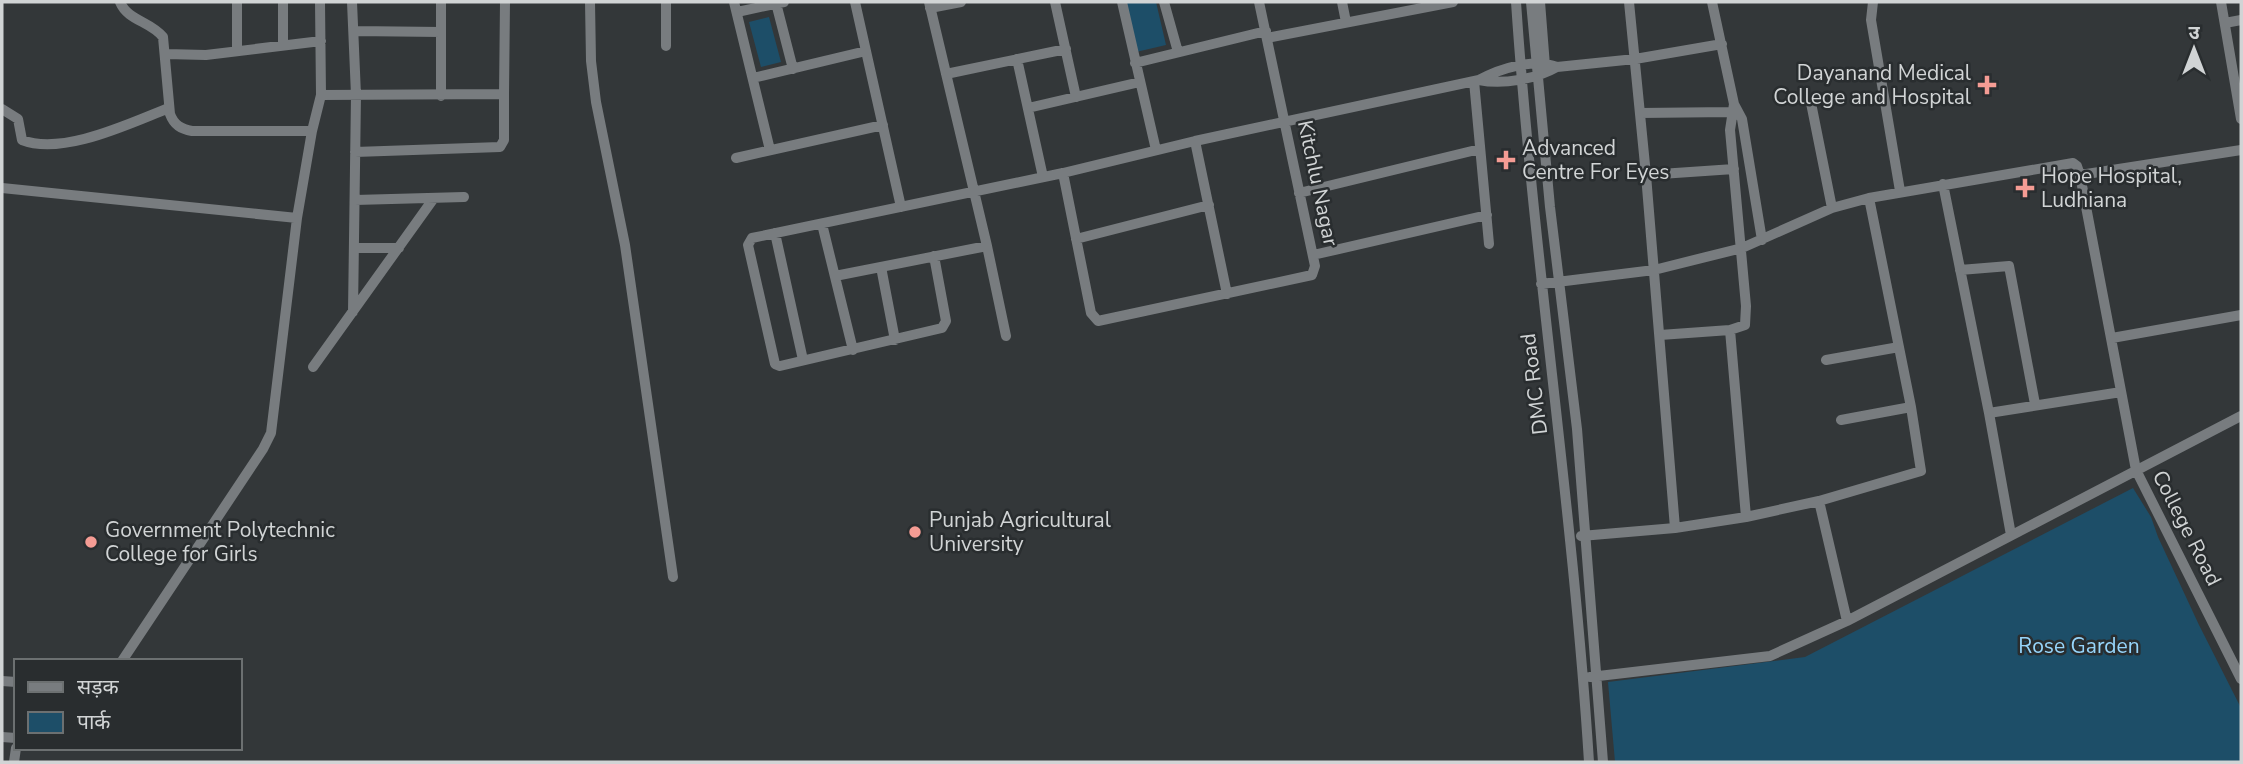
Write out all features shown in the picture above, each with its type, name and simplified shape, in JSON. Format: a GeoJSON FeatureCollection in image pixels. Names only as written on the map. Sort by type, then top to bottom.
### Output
{"type":"FeatureCollection","features":[{"type":"Feature","properties":{"kind":"street"},"geometry":{"type":"LineString","coordinates":[[120,2],[130,16],[163,37],[170,114],[176,125],[183,130],[312,131]]}},
{"type":"Feature","properties":{"kind":"street"},"geometry":{"type":"LineString","coordinates":[[237,2],[237,51]]}},
{"type":"Feature","properties":{"kind":"street"},"geometry":{"type":"LineString","coordinates":[[283,2],[283,45]]}},
{"type":"Feature","properties":{"kind":"street"},"geometry":{"type":"LineString","coordinates":[[123,659],[269,440],[275,416],[297,218],[321,95],[320,2]]}},
{"type":"Feature","properties":{"kind":"street"},"geometry":{"type":"LineString","coordinates":[[352,2],[356,95],[353,312]]}},
{"type":"Feature","properties":{"kind":"street"},"geometry":{"type":"LineString","coordinates":[[441,2],[441,96]]}},
{"type":"Feature","properties":{"kind":"street"},"geometry":{"type":"LineString","coordinates":[[355,152],[500,147],[504,140],[505,2]]}},
{"type":"Feature","properties":{"kind":"street"},"geometry":{"type":"LineString","coordinates":[[590,2],[593,83],[625,245],[673,577]]}},
{"type":"Feature","properties":{"kind":"street"},"geometry":{"type":"LineString","coordinates":[[666,2],[666,46]]}},
{"type":"Feature","properties":{"kind":"street"},"geometry":{"type":"LineString","coordinates":[[855,2],[901,206]]}},
{"type":"Feature","properties":{"kind":"street"},"geometry":{"type":"LineString","coordinates":[[961,2],[929,5],[1006,336]]}},
{"type":"Feature","properties":{"kind":"street"},"geometry":{"type":"LineString","coordinates":[[1055,2],[1076,97]]}},
{"type":"Feature","properties":{"kind":"street"},"geometry":{"type":"LineString","coordinates":[[1122,2],[1156,150]]}},
{"type":"Feature","properties":{"kind":"street"},"geometry":{"type":"LineString","coordinates":[[1164,2],[1178,52]]}},
{"type":"Feature","properties":{"kind":"street","name":"Kitchlu Nagar"},"geometry":{"type":"LineString","coordinates":[[1076,239],[1094,318],[1098,321],[1308,277],[1316,269],[1259,2]]}},
{"type":"Feature","properties":{"kind":"street"},"geometry":{"type":"LineString","coordinates":[[1342,2],[1346,22]]}},
{"type":"Feature","properties":{"kind":"street"},"geometry":{"type":"LineString","coordinates":[[1135,63],[1266,34],[1453,2]]}},
{"type":"Feature","properties":{"kind":"street","name":"DMC Road"},"geometry":{"type":"LineString","coordinates":[[1516,2],[1541,284],[1571,537],[1589,762]]}},
{"type":"Feature","properties":{"kind":"street"},"geometry":{"type":"LineString","coordinates":[[1531,2],[1541,69]]}},
{"type":"Feature","properties":{"kind":"street"},"geometry":{"type":"LineString","coordinates":[[1540,2],[1541,69],[1558,281],[1577,429],[1603,762]]}},
{"type":"Feature","properties":{"kind":"street"},"geometry":{"type":"LineString","coordinates":[[1629,2],[1675,527]]}},
{"type":"Feature","properties":{"kind":"street"},"geometry":{"type":"LineString","coordinates":[[1660,335],[1730,330],[1740,328],[1746,321],[1742,248],[1730,130],[1733,108],[1712,2]]}},
{"type":"Feature","properties":{"kind":"street"},"geometry":{"type":"LineString","coordinates":[[1873,2],[1871,20],[1900,191]]}},
{"type":"Feature","properties":{"kind":"street"},"geometry":{"type":"LineString","coordinates":[[2221,2],[2241,119]]}},
{"type":"Feature","properties":{"kind":"street"},"geometry":{"type":"LineString","coordinates":[[771,150],[735,7],[780,3],[793,69]]}},
{"type":"Feature","properties":{"kind":"street"},"geometry":{"type":"LineString","coordinates":[[2225,23],[2241,20]]}},
{"type":"Feature","properties":{"kind":"street"},"geometry":{"type":"LineString","coordinates":[[354,30],[441,32]]}},
{"type":"Feature","properties":{"kind":"street"},"geometry":{"type":"LineString","coordinates":[[166,54],[206,55],[321,41]]}},
{"type":"Feature","properties":{"kind":"street"},"geometry":{"type":"LineString","coordinates":[[934,256],[946,324],[939,330],[780,366],[775,364],[748,245],[750,239],[1477,81],[1520,66],[1541,69],[1635,59],[1721,44]]}},
{"type":"Feature","properties":{"kind":"street"},"geometry":{"type":"LineString","coordinates":[[946,74],[1066,49]]}},
{"type":"Feature","properties":{"kind":"street"},"geometry":{"type":"LineString","coordinates":[[753,78],[866,51]]}},
{"type":"Feature","properties":{"kind":"street"},"geometry":{"type":"LineString","coordinates":[[1017,59],[1043,177]]}},
{"type":"Feature","properties":{"kind":"street"},"geometry":{"type":"LineString","coordinates":[[1477,81],[1521,79],[1541,69]]}},
{"type":"Feature","properties":{"kind":"street"},"geometry":{"type":"LineString","coordinates":[[1477,81],[1489,244]]}},
{"type":"Feature","properties":{"kind":"street"},"geometry":{"type":"LineString","coordinates":[[1028,108],[1140,82]]}},
{"type":"Feature","properties":{"kind":"street"},"geometry":{"type":"LineString","coordinates":[[321,95],[504,94]]}},
{"type":"Feature","properties":{"kind":"street"},"geometry":{"type":"LineString","coordinates":[[1811,103],[1832,208]]}},
{"type":"Feature","properties":{"kind":"street"},"geometry":{"type":"LineString","coordinates":[[2,109],[19,119],[22,140],[46,145],[61,144],[117,128],[169,108]]}},
{"type":"Feature","properties":{"kind":"street"},"geometry":{"type":"LineString","coordinates":[[1640,113],[1733,108]]}},
{"type":"Feature","properties":{"kind":"street"},"geometry":{"type":"LineString","coordinates":[[1733,108],[1742,119],[1762,240]]}},
{"type":"Feature","properties":{"kind":"street"},"geometry":{"type":"LineString","coordinates":[[736,158],[883,125]]}},
{"type":"Feature","properties":{"kind":"street"},"geometry":{"type":"LineString","coordinates":[[1195,141],[1227,294]]}},
{"type":"Feature","properties":{"kind":"street"},"geometry":{"type":"LineString","coordinates":[[1299,193],[1480,149]]}},
{"type":"Feature","properties":{"kind":"street"},"geometry":{"type":"LineString","coordinates":[[1541,284],[1654,270],[1742,248],[1832,208],[1900,191],[2067,163],[2077,166],[2080,175],[2241,150]]}},
{"type":"Feature","properties":{"kind":"street"},"geometry":{"type":"LineString","coordinates":[[1646,176],[1734,169]]}},
{"type":"Feature","properties":{"kind":"street"},"geometry":{"type":"LineString","coordinates":[[1063,173],[1076,239],[1209,205]]}},
{"type":"Feature","properties":{"kind":"street","name":"College Road"},"geometry":{"type":"LineString","coordinates":[[2080,175],[2136,470],[2241,679]]}},
{"type":"Feature","properties":{"kind":"street"},"geometry":{"type":"LineString","coordinates":[[1943,184],[2011,535]]}},
{"type":"Feature","properties":{"kind":"street"},"geometry":{"type":"LineString","coordinates":[[2,188],[297,218]]}},
{"type":"Feature","properties":{"kind":"street"},"geometry":{"type":"LineString","coordinates":[[355,200],[464,197]]}},
{"type":"Feature","properties":{"kind":"street"},"geometry":{"type":"LineString","coordinates":[[313,367],[434,198]]}},
{"type":"Feature","properties":{"kind":"street"},"geometry":{"type":"LineString","coordinates":[[1571,537],[1746,517],[1819,501],[1921,471],[1911,407],[1869,198]]}},
{"type":"Feature","properties":{"kind":"street"},"geometry":{"type":"LineString","coordinates":[[1313,255],[1486,215]]}},
{"type":"Feature","properties":{"kind":"street"},"geometry":{"type":"LineString","coordinates":[[822,224],[853,349]]}},
{"type":"Feature","properties":{"kind":"street"},"geometry":{"type":"LineString","coordinates":[[775,233],[803,360]]}},
{"type":"Feature","properties":{"kind":"street"},"geometry":{"type":"LineString","coordinates":[[835,276],[987,246]]}},
{"type":"Feature","properties":{"kind":"street"},"geometry":{"type":"LineString","coordinates":[[354,248],[399,248]]}},
{"type":"Feature","properties":{"kind":"street"},"geometry":{"type":"LineString","coordinates":[[1960,271],[2009,266],[2035,404]]}},
{"type":"Feature","properties":{"kind":"street"},"geometry":{"type":"LineString","coordinates":[[881,267],[895,340]]}},
{"type":"Feature","properties":{"kind":"street"},"geometry":{"type":"LineString","coordinates":[[2112,338],[2241,315]]}},
{"type":"Feature","properties":{"kind":"street"},"geometry":{"type":"LineString","coordinates":[[1730,330],[1746,517]]}},
{"type":"Feature","properties":{"kind":"street"},"geometry":{"type":"LineString","coordinates":[[1826,360],[1899,347]]}},
{"type":"Feature","properties":{"kind":"street"},"geometry":{"type":"LineString","coordinates":[[1989,413],[2121,391]]}},
{"type":"Feature","properties":{"kind":"street"},"geometry":{"type":"LineString","coordinates":[[1841,420],[1911,407]]}},
{"type":"Feature","properties":{"kind":"street"},"geometry":{"type":"LineString","coordinates":[[1583,677],[1770,656],[1847,621],[2241,416]]}},
{"type":"Feature","properties":{"kind":"street"},"geometry":{"type":"LineString","coordinates":[[1819,501],[1847,621]]}},
{"type":"Feature","properties":{"kind":"green space"},"geometry":{"type":"Polygon","coordinates":[[[1124,2],[1156,2],[1166,45],[1136,52],[1124,2]]]}},
{"type":"Feature","properties":{"kind":"green space"},"geometry":{"type":"Polygon","coordinates":[[[769,17],[781,62],[761,67],[749,22],[769,17]]]}},
{"type":"Feature","properties":{"kind":"green space","name":"Rose Garden"},"geometry":{"type":"Polygon","coordinates":[[[2133,488],[2151,517],[2199,625],[2241,708],[2241,762],[1615,762],[1608,682],[1805,657],[2133,488]]]}},
{"type":"Feature","properties":{"kind":"place","name":"Dayanand Medical College and Hospital"},"geometry":{"type":"Point","coordinates":[1987,85]}},
{"type":"Feature","properties":{"kind":"place","name":"Advanced Centre For Eyes"},"geometry":{"type":"Point","coordinates":[1506,160]}},
{"type":"Feature","properties":{"kind":"place","name":"Hope Hospital, Ludhiana"},"geometry":{"type":"Point","coordinates":[2025,188]}},
{"type":"Feature","properties":{"kind":"place","name":"Punjab Agricultural University"},"geometry":{"type":"Point","coordinates":[915,532]}},
{"type":"Feature","properties":{"kind":"place","name":"Government Polytechnic College for Girls"},"geometry":{"type":"Point","coordinates":[91,542]}}]}
